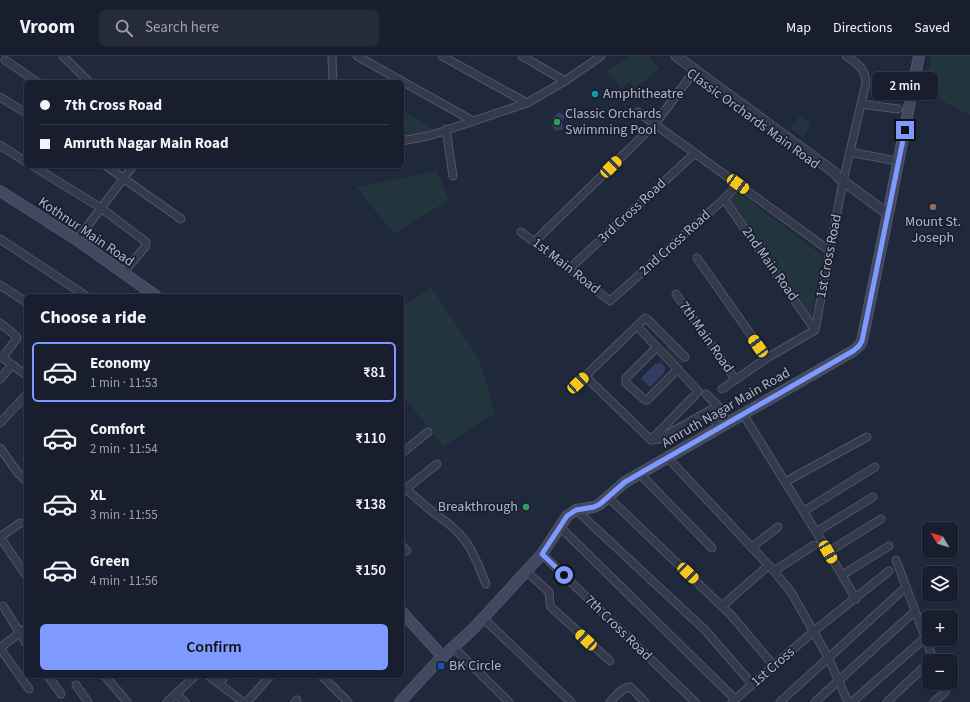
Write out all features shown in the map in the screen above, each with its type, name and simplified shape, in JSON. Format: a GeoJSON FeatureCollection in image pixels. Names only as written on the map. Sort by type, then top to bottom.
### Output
{"type":"FeatureCollection","features":[{"type":"Feature","properties":{"kind":"main road","name":"Amruth Nagar Main Road"},"geometry":{"type":"LineString","coordinates":[[576,510],[594,507],[600,504],[625,482],[640,475],[667,457],[846,355],[859,346],[862,341],[919,56]]}},
{"type":"Feature","properties":{"kind":"main road","name":"Kothnur Main Road"},"geometry":{"type":"LineString","coordinates":[[0,191],[77,240],[153,294]]}},
{"type":"Feature","properties":{"kind":"main road"},"geometry":{"type":"LineString","coordinates":[[400,702],[483,618],[542,554],[559,526],[567,516],[576,510]]}},
{"type":"Feature","properties":{"kind":"main road"},"geometry":{"type":"LineString","coordinates":[[404,614],[443,657]]}},
{"type":"Feature","properties":{"kind":"street"},"geometry":{"type":"LineString","coordinates":[[62,56],[87,80]]}},
{"type":"Feature","properties":{"kind":"street"},"geometry":{"type":"LineString","coordinates":[[332,56],[333,80]]}},
{"type":"Feature","properties":{"kind":"street"},"geometry":{"type":"LineString","coordinates":[[357,56],[400,80]]}},
{"type":"Feature","properties":{"kind":"street"},"geometry":{"type":"LineString","coordinates":[[442,56],[526,103]]}},
{"type":"Feature","properties":{"kind":"street"},"geometry":{"type":"LineString","coordinates":[[522,56],[565,81]]}},
{"type":"Feature","properties":{"kind":"street"},"geometry":{"type":"LineString","coordinates":[[404,141],[432,135],[526,103],[565,81],[601,56]]}},
{"type":"Feature","properties":{"kind":"street","name":"Classic Orchards Main Road"},"geometry":{"type":"LineString","coordinates":[[668,56],[694,72]]}},
{"type":"Feature","properties":{"kind":"street","name":"Classic Orchards Main Road"},"geometry":{"type":"LineString","coordinates":[[676,56],[694,72],[832,176],[842,180],[888,214]]}},
{"type":"Feature","properties":{"kind":"street","name":"1st Cross Road"},"geometry":{"type":"LineString","coordinates":[[815,330],[842,180],[866,83],[865,74],[859,64],[846,56]]}},
{"type":"Feature","properties":{"kind":"street"},"geometry":{"type":"LineString","coordinates":[[0,66],[7,58],[34,80]]}},
{"type":"Feature","properties":{"kind":"street"},"geometry":{"type":"LineString","coordinates":[[534,242],[655,124],[694,72]]}},
{"type":"Feature","properties":{"kind":"street"},"geometry":{"type":"LineString","coordinates":[[404,82],[473,121]]}},
{"type":"Feature","properties":{"kind":"street"},"geometry":{"type":"LineString","coordinates":[[0,96],[24,112]]}},
{"type":"Feature","properties":{"kind":"street"},"geometry":{"type":"LineString","coordinates":[[861,104],[898,109]]}},
{"type":"Feature","properties":{"kind":"street"},"geometry":{"type":"LineString","coordinates":[[638,112],[830,251]]}},
{"type":"Feature","properties":{"kind":"street"},"geometry":{"type":"LineString","coordinates":[[446,129],[453,176]]}},
{"type":"Feature","properties":{"kind":"street"},"geometry":{"type":"LineString","coordinates":[[0,145],[24,161]]}},
{"type":"Feature","properties":{"kind":"street"},"geometry":{"type":"LineString","coordinates":[[850,152],[891,160]]}},
{"type":"Feature","properties":{"kind":"street","name":"3rd Cross Road"},"geometry":{"type":"LineString","coordinates":[[569,269],[695,153]]}},
{"type":"Feature","properties":{"kind":"street"},"geometry":{"type":"LineString","coordinates":[[36,168],[101,208],[146,242],[145,247],[123,273]]}},
{"type":"Feature","properties":{"kind":"street"},"geometry":{"type":"LineString","coordinates":[[109,168],[181,219]]}},
{"type":"Feature","properties":{"kind":"street"},"geometry":{"type":"LineString","coordinates":[[77,240],[130,168]]}},
{"type":"Feature","properties":{"kind":"street","name":"2nd Cross Road"},"geometry":{"type":"LineString","coordinates":[[610,301],[724,199],[738,184]]}},
{"type":"Feature","properties":{"kind":"street","name":"2nd Main Road"},"geometry":{"type":"LineString","coordinates":[[724,199],[815,330]]}},
{"type":"Feature","properties":{"kind":"street","name":"1st Main Road"},"geometry":{"type":"LineString","coordinates":[[522,232],[610,301]]}},
{"type":"Feature","properties":{"kind":"street"},"geometry":{"type":"LineString","coordinates":[[0,239],[83,294]]}},
{"type":"Feature","properties":{"kind":"street"},"geometry":{"type":"LineString","coordinates":[[697,258],[767,358]]}},
{"type":"Feature","properties":{"kind":"street"},"geometry":{"type":"LineString","coordinates":[[0,285],[24,301]]}},
{"type":"Feature","properties":{"kind":"street","name":"7th Main Road"},"geometry":{"type":"LineString","coordinates":[[676,294],[735,379]]}},
{"type":"Feature","properties":{"kind":"street"},"geometry":{"type":"LineString","coordinates":[[574,387],[645,318],[685,357]]}},
{"type":"Feature","properties":{"kind":"street"},"geometry":{"type":"LineString","coordinates":[[0,323],[17,338],[1,357],[24,373]]}},
{"type":"Feature","properties":{"kind":"street"},"geometry":{"type":"LineString","coordinates":[[637,326],[698,391],[651,440]]}},
{"type":"Feature","properties":{"kind":"street"},"geometry":{"type":"LineString","coordinates":[[722,389],[767,358],[815,330]]}},
{"type":"Feature","properties":{"kind":"street"},"geometry":{"type":"LineString","coordinates":[[657,347],[626,378],[626,383],[644,400],[647,400],[678,369]]}},
{"type":"Feature","properties":{"kind":"street"},"geometry":{"type":"LineString","coordinates":[[0,379],[12,364]]}},
{"type":"Feature","properties":{"kind":"street"},"geometry":{"type":"LineString","coordinates":[[585,376],[651,440]]}},
{"type":"Feature","properties":{"kind":"street"},"geometry":{"type":"LineString","coordinates":[[706,394],[718,406],[723,425]]}},
{"type":"Feature","properties":{"kind":"street"},"geometry":{"type":"LineString","coordinates":[[0,423],[24,397]]}},
{"type":"Feature","properties":{"kind":"street"},"geometry":{"type":"LineString","coordinates":[[651,440],[659,439],[718,406]]}},
{"type":"Feature","properties":{"kind":"street"},"geometry":{"type":"LineString","coordinates":[[709,411],[723,425]]}},
{"type":"Feature","properties":{"kind":"street"},"geometry":{"type":"LineString","coordinates":[[743,414],[804,511],[856,599]]}},
{"type":"Feature","properties":{"kind":"street"},"geometry":{"type":"LineString","coordinates":[[404,451],[428,432]]}},
{"type":"Feature","properties":{"kind":"street"},"geometry":{"type":"LineString","coordinates":[[785,482],[867,437]]}},
{"type":"Feature","properties":{"kind":"street"},"geometry":{"type":"LineString","coordinates":[[0,448],[24,479]]}},
{"type":"Feature","properties":{"kind":"street"},"geometry":{"type":"LineString","coordinates":[[667,457],[769,565],[791,592],[828,657],[848,702]]}},
{"type":"Feature","properties":{"kind":"street"},"geometry":{"type":"LineString","coordinates":[[437,464],[404,490],[449,523],[467,543],[486,584]]}},
{"type":"Feature","properties":{"kind":"street"},"geometry":{"type":"LineString","coordinates":[[804,511],[875,467]]}},
{"type":"Feature","properties":{"kind":"street"},"geometry":{"type":"LineString","coordinates":[[640,475],[712,548]]}},
{"type":"Feature","properties":{"kind":"street"},"geometry":{"type":"LineString","coordinates":[[608,497],[732,615],[774,666]]}},
{"type":"Feature","properties":{"kind":"street"},"geometry":{"type":"LineString","coordinates":[[816,532],[873,497]]}},
{"type":"Feature","properties":{"kind":"street"},"geometry":{"type":"LineString","coordinates":[[576,510],[705,630],[752,684]]}},
{"type":"Feature","properties":{"kind":"street"},"geometry":{"type":"LineString","coordinates":[[828,552],[881,518]]}},
{"type":"Feature","properties":{"kind":"street"},"geometry":{"type":"LineString","coordinates":[[20,523],[0,537],[24,572]]}},
{"type":"Feature","properties":{"kind":"street"},"geometry":{"type":"LineString","coordinates":[[559,526],[734,700]]}},
{"type":"Feature","properties":{"kind":"street"},"geometry":{"type":"LineString","coordinates":[[752,547],[778,527]]}},
{"type":"Feature","properties":{"kind":"street"},"geometry":{"type":"LineString","coordinates":[[774,571],[814,545]]}},
{"type":"Feature","properties":{"kind":"street"},"geometry":{"type":"LineString","coordinates":[[842,575],[889,546]]}},
{"type":"Feature","properties":{"kind":"street","name":"7th Cross Road"},"geometry":{"type":"LineString","coordinates":[[542,554],[695,702]]}},
{"type":"Feature","properties":{"kind":"street"},"geometry":{"type":"LineString","coordinates":[[896,560],[922,631]]}},
{"type":"Feature","properties":{"kind":"street"},"geometry":{"type":"LineString","coordinates":[[722,606],[769,565]]}},
{"type":"Feature","properties":{"kind":"street"},"geometry":{"type":"LineString","coordinates":[[526,571],[550,592],[551,607],[610,661]]}},
{"type":"Feature","properties":{"kind":"street"},"geometry":{"type":"LineString","coordinates":[[814,631],[856,599],[889,571]]}},
{"type":"Feature","properties":{"kind":"street"},"geometry":{"type":"LineString","coordinates":[[780,702],[906,587]]}},
{"type":"Feature","properties":{"kind":"street"},"geometry":{"type":"LineString","coordinates":[[3,606],[24,640]]}},
{"type":"Feature","properties":{"kind":"street"},"geometry":{"type":"LineString","coordinates":[[815,702],[837,680],[914,612]]}},
{"type":"Feature","properties":{"kind":"street"},"geometry":{"type":"LineString","coordinates":[[483,618],[571,702]]}},
{"type":"Feature","properties":{"kind":"street"},"geometry":{"type":"LineString","coordinates":[[24,629],[0,648],[29,689]]}},
{"type":"Feature","properties":{"kind":"street","name":"1st Cross"},"geometry":{"type":"LineString","coordinates":[[734,700],[814,631]]}},
{"type":"Feature","properties":{"kind":"street"},"geometry":{"type":"LineString","coordinates":[[852,702],[922,641]]}},
{"type":"Feature","properties":{"kind":"street"},"geometry":{"type":"LineString","coordinates":[[453,647],[504,700]]}},
{"type":"Feature","properties":{"kind":"street"},"geometry":{"type":"LineString","coordinates":[[887,702],[922,669]]}},
{"type":"Feature","properties":{"kind":"street"},"geometry":{"type":"LineString","coordinates":[[49,678],[61,694]]}},
{"type":"Feature","properties":{"kind":"street"},"geometry":{"type":"LineString","coordinates":[[108,678],[127,702]]}},
{"type":"Feature","properties":{"kind":"street"},"geometry":{"type":"LineString","coordinates":[[167,702],[194,678]]}},
{"type":"Feature","properties":{"kind":"street"},"geometry":{"type":"LineString","coordinates":[[211,678],[243,702]]}},
{"type":"Feature","properties":{"kind":"street"},"geometry":{"type":"LineString","coordinates":[[218,684],[222,678]]}},
{"type":"Feature","properties":{"kind":"street"},"geometry":{"type":"LineString","coordinates":[[247,702],[268,678]]}},
{"type":"Feature","properties":{"kind":"street"},"geometry":{"type":"LineString","coordinates":[[324,678],[348,702]]}},
{"type":"Feature","properties":{"kind":"street"},"geometry":{"type":"LineString","coordinates":[[76,685],[88,702]]}},
{"type":"Feature","properties":{"kind":"street"},"geometry":{"type":"LineString","coordinates":[[610,702],[627,687],[645,702]]}},
{"type":"Feature","properties":{"kind":"street"},"geometry":{"type":"LineString","coordinates":[[934,702],[946,692],[945,690]]}},
{"type":"Feature","properties":{"kind":"street"},"geometry":{"type":"LineString","coordinates":[[176,694],[185,702]]}},
{"type":"Feature","properties":{"kind":"shaded area"},"geometry":{"type":"Polygon","coordinates":[[[630,56],[649,56],[659,69],[634,89],[629,82],[621,89],[607,71],[615,65],[617,66],[630,56]]]}},
{"type":"Feature","properties":{"kind":"shaded area"},"geometry":{"type":"Polygon","coordinates":[[[931,56],[970,56],[970,115],[925,92],[931,56]]]}},
{"type":"Feature","properties":{"kind":"shaded area"},"geometry":{"type":"Polygon","coordinates":[[[404,111],[436,130],[404,137],[404,111]]]}},
{"type":"Feature","properties":{"kind":"shaded area"},"geometry":{"type":"Polygon","coordinates":[[[800,117],[812,124],[803,137],[791,128],[800,117]]]}},
{"type":"Feature","properties":{"kind":"shaded area"},"geometry":{"type":"Polygon","coordinates":[[[437,171],[449,200],[394,234],[356,187],[437,171]]]}},
{"type":"Feature","properties":{"kind":"shaded area"},"geometry":{"type":"Polygon","coordinates":[[[736,190],[823,256],[811,317],[728,198],[736,190]]]}},
{"type":"Feature","properties":{"kind":"shaded area"},"geometry":{"type":"Polygon","coordinates":[[[432,288],[479,359],[495,413],[444,447],[407,401],[404,403],[404,305],[432,288]]]}},
{"type":"Feature","properties":{"kind":"shaded area"},"geometry":{"type":"Polygon","coordinates":[[[668,345],[684,360],[679,365],[663,350],[668,345]]]}},
{"type":"Feature","properties":{"kind":"water","name":"Classic Orchards Swimming Pool"},"geometry":{"type":"Polygon","coordinates":[[[559,112],[566,116],[562,122],[563,129],[555,131],[552,121],[559,112]]]}},
{"type":"Feature","properties":{"kind":"water"},"geometry":{"type":"Polygon","coordinates":[[[660,362],[666,368],[664,371],[665,372],[650,387],[641,378],[656,363],[657,364],[660,362]]]}},
{"type":"Feature","properties":{"kind":"place","name":"Amphitheatre"},"geometry":{"type":"Point","coordinates":[595,94]}},
{"type":"Feature","properties":{"kind":"place","name":"Classic Orchards Swimming Pool"},"geometry":{"type":"Point","coordinates":[557,122]}},
{"type":"Feature","properties":{"kind":"place","name":"Mount St. Joseph"},"geometry":{"type":"Point","coordinates":[933,207]}},
{"type":"Feature","properties":{"kind":"place","name":"Breakthrough"},"geometry":{"type":"Point","coordinates":[526,507]}},
{"type":"Feature","properties":{"kind":"place","name":"BK Circle"},"geometry":{"type":"Point","coordinates":[441,666]}},
{"type":"Feature","properties":{"kind":"route"},"geometry":{"type":"LineString","coordinates":[[564,575],[542,554],[567,516],[576,510],[594,507],[600,504],[625,482],[640,475],[667,457],[853,351],[859,346],[862,341],[905,130]]}}]}
